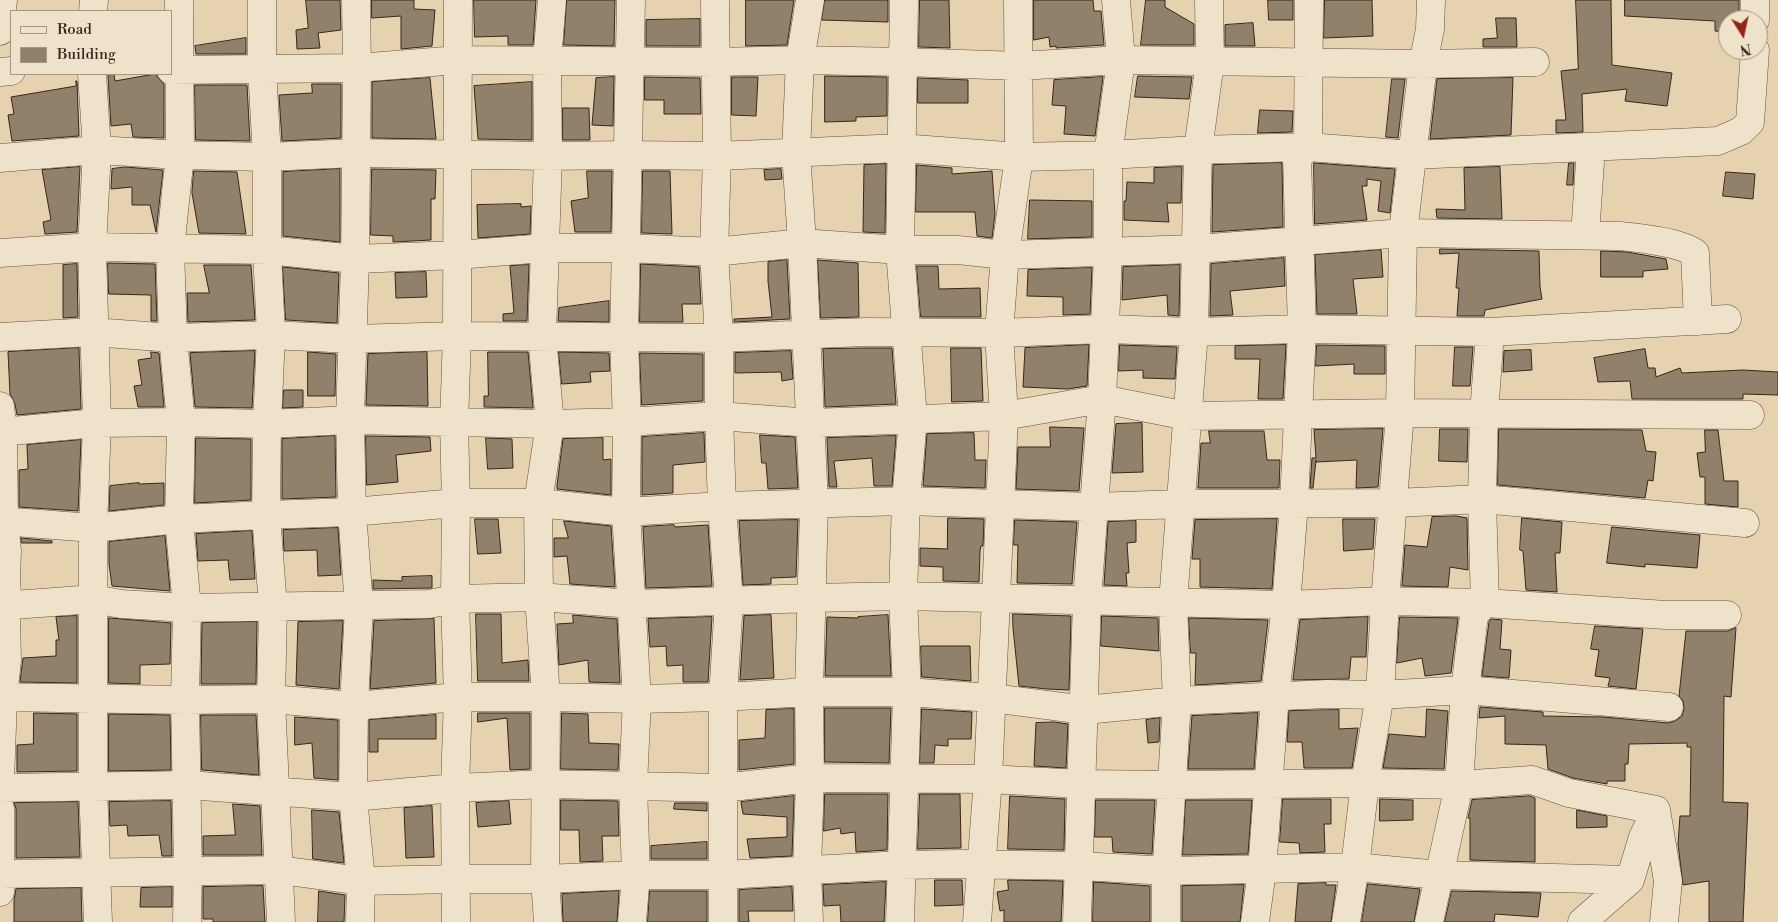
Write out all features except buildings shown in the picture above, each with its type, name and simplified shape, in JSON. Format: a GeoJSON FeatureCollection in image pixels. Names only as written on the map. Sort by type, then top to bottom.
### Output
{"type":"FeatureCollection","features":[{"type":"Feature","properties":{"kind":"street"},"geometry":{"type":"LineString","coordinates":[[0,31],[3,0]]}},
{"type":"Feature","properties":{"kind":"street"},"geometry":{"type":"LineString","coordinates":[[179,0],[175,71],[180,155],[170,249],[174,338],[181,422],[179,519],[187,608],[185,700],[187,922]]}},
{"type":"Feature","properties":{"kind":"street"},"geometry":{"type":"LineString","coordinates":[[262,0],[262,68],[267,157],[267,250],[271,336],[267,424],[266,514],[273,608],[271,699],[282,922]]}},
{"type":"Feature","properties":{"kind":"street"},"geometry":{"type":"LineString","coordinates":[[356,0],[355,259],[350,420],[352,512],[359,606],[354,706],[353,797],[361,881],[360,922]]}},
{"type":"Feature","properties":{"kind":"street"},"geometry":{"type":"LineString","coordinates":[[456,922],[455,788],[458,697],[455,599],[456,502],[454,423],[457,336],[458,0]]}},
{"type":"Feature","properties":{"kind":"street"},"geometry":{"type":"LineString","coordinates":[[548,922],[545,879],[546,697],[539,597],[538,503],[550,424],[542,336],[548,156],[547,61],[552,0]]}},
{"type":"Feature","properties":{"kind":"street"},"geometry":{"type":"LineString","coordinates":[[631,0],[624,338],[627,422],[626,512],[637,699],[633,785],[636,875],[632,922]]}},
{"type":"Feature","properties":{"kind":"street"},"geometry":{"type":"LineString","coordinates":[[714,0],[717,156],[714,252],[720,338],[719,416],[722,506],[729,601],[723,697],[724,875],[722,922]]}},
{"type":"Feature","properties":{"kind":"street"},"geometry":{"type":"LineString","coordinates":[[809,922],[807,870],[810,778],[809,692],[814,504],[807,334],[796,152],[800,60],[810,0]]}},
{"type":"Feature","properties":{"kind":"street"},"geometry":{"type":"LineString","coordinates":[[900,922],[907,692],[903,596],[906,501],[913,418],[900,250],[904,0]]}},
{"type":"Feature","properties":{"kind":"street"},"geometry":{"type":"LineString","coordinates":[[977,922],[988,779],[1004,416],[999,333],[1005,255],[1019,157],[1018,0]]}},
{"type":"Feature","properties":{"kind":"street"},"geometry":{"type":"LineString","coordinates":[[1077,922],[1087,600],[1102,399],[1108,252],[1108,156],[1121,60],[1116,0]]}},
{"type":"Feature","properties":{"kind":"street"},"geometry":{"type":"LineString","coordinates":[[1166,922],[1171,785],[1177,700],[1173,602],[1194,332],[1198,150],[1210,62],[1209,0]]}},
{"type":"Feature","properties":{"kind":"street"},"geometry":{"type":"LineString","coordinates":[[1255,922],[1262,870],[1267,785],[1286,605],[1294,504],[1302,329],[1296,158],[1308,147],[1308,0]]}},
{"type":"Feature","properties":{"kind":"street"},"geometry":{"type":"LineString","coordinates":[[1346,922],[1365,783],[1380,695],[1385,601],[1400,412],[1403,233],[1423,64],[1430,30],[1431,0]]}},
{"type":"Feature","properties":{"kind":"street"},"geometry":{"type":"LineString","coordinates":[[175,71],[262,68],[357,68],[458,60],[716,62],[800,60],[1019,66],[1121,60],[1423,64],[1535,62]]}},
{"type":"Feature","properties":{"kind":"street"},"geometry":{"type":"LineString","coordinates":[[0,158],[97,150],[180,155],[267,157],[356,153],[717,156],[901,148],[1019,157],[1108,156],[1198,150],[1308,147],[1413,155],[1718,141],[1742,131],[1750,122],[1754,60]]}},
{"type":"Feature","properties":{"kind":"street"},"geometry":{"type":"LineString","coordinates":[[92,75],[97,150],[92,248],[97,423],[93,528],[93,785],[98,922]]}},
{"type":"Feature","properties":{"kind":"street"},"geometry":{"type":"LineString","coordinates":[[1585,235],[1591,148]]}},
{"type":"Feature","properties":{"kind":"street"},"geometry":{"type":"LineString","coordinates":[[0,254],[92,248],[267,250],[355,259],[456,255],[545,248],[626,248],[714,252],[802,244],[900,250],[958,250],[1005,255],[1197,249],[1403,233],[1585,235],[1638,238],[1687,247],[1695,252],[1698,320]]}},
{"type":"Feature","properties":{"kind":"street"},"geometry":{"type":"LineString","coordinates":[[0,337],[93,332],[174,338],[271,336],[352,339],[457,336],[720,338],[866,332],[907,334],[999,333],[1104,329],[1194,332],[1302,329],[1490,332],[1727,319]]}},
{"type":"Feature","properties":{"kind":"street"},"geometry":{"type":"LineString","coordinates":[[1429,922],[1459,785],[1465,690],[1474,615],[1485,603],[1482,499],[1484,414],[1490,332]]}},
{"type":"Feature","properties":{"kind":"street"},"geometry":{"type":"LineString","coordinates":[[0,782],[1,697],[7,660],[4,606],[7,551],[2,521],[1,423],[181,422],[267,424],[350,420],[550,424],[627,422],[719,416],[811,423],[1004,416],[1102,399],[1188,416],[1400,412],[1750,415]]}},
{"type":"Feature","properties":{"kind":"street"},"geometry":{"type":"LineString","coordinates":[[2,521],[93,528],[179,519],[352,512],[456,502],[538,503],[626,512],[722,506],[906,501],[1093,507],[1482,499],[1745,523]]}},
{"type":"Feature","properties":{"kind":"street"},"geometry":{"type":"LineString","coordinates":[[4,606],[94,599],[120,604],[187,608],[273,608],[429,604],[455,599],[539,597],[632,604],[903,596],[1286,605],[1385,601],[1485,603],[1666,615],[1727,615]]}},
{"type":"Feature","properties":{"kind":"street"},"geometry":{"type":"LineString","coordinates":[[1,697],[185,700],[271,699],[354,706],[458,697],[637,699],[809,692],[907,692],[992,698],[1084,710],[1177,700],[1275,695],[1380,695],[1465,690],[1669,707]]}},
{"type":"Feature","properties":{"kind":"street"},"geometry":{"type":"LineString","coordinates":[[0,788],[93,785],[187,785],[353,797],[455,788],[546,784],[723,788],[810,778],[988,779],[1082,784],[1171,785],[1365,783],[1459,785],[1532,780],[1569,793],[1656,810]]}},
{"type":"Feature","properties":{"kind":"street"},"geometry":{"type":"LineString","coordinates":[[0,809],[0,892]]}},
{"type":"Feature","properties":{"kind":"street"},"geometry":{"type":"LineString","coordinates":[[1582,922],[1630,880],[1643,837],[1656,810]]}},
{"type":"Feature","properties":{"kind":"street"},"geometry":{"type":"LineString","coordinates":[[1656,810],[1668,881],[1664,922]]}},
{"type":"Feature","properties":{"kind":"street"},"geometry":{"type":"LineString","coordinates":[[0,874],[280,870],[361,881],[724,875],[901,865],[981,865],[1080,866],[1168,871],[1355,867],[1439,875],[1630,880]]}}]}
